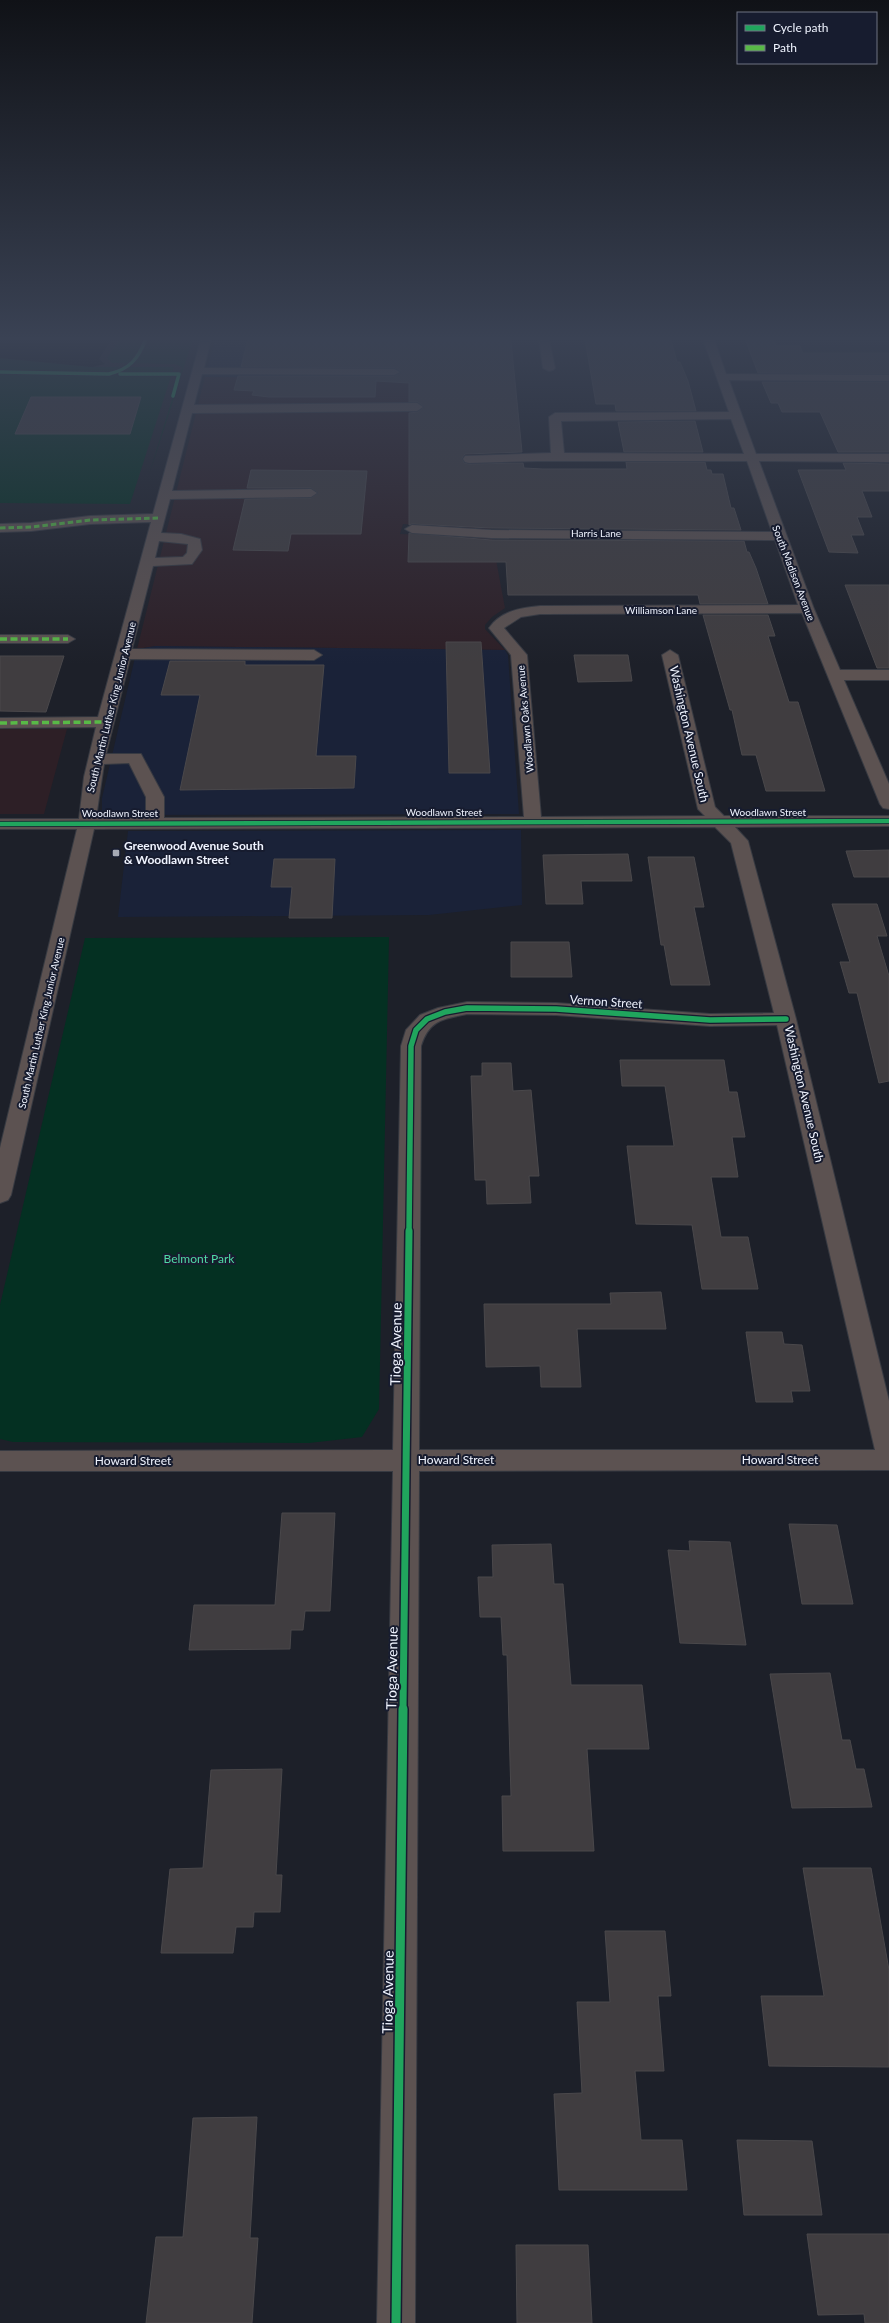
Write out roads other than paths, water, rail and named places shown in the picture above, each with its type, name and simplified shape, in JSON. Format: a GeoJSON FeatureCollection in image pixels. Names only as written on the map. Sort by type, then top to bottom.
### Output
{"type":"FeatureCollection","features":[{"type":"Feature","properties":{"kind":"street","name":"South Martin Luther King Junior Avenue"},"geometry":{"type":"LineString","coordinates":[[0,1195],[87,823],[89,799],[106,722],[176,447]]}},
{"type":"Feature","properties":{"kind":"street"},"geometry":{"type":"LineString","coordinates":[[557,447],[558,457]]}},
{"type":"Feature","properties":{"kind":"street","name":"South Madison Avenue"},"geometry":{"type":"LineString","coordinates":[[748,447],[807,609],[889,804]]}},
{"type":"Feature","properties":{"kind":"street"},"geometry":{"type":"LineString","coordinates":[[469,459],[558,457],[889,458]]}},
{"type":"Feature","properties":{"kind":"street"},"geometry":{"type":"LineString","coordinates":[[163,496],[311,493]]}},
{"type":"Feature","properties":{"kind":"street"},"geometry":{"type":"LineString","coordinates":[[0,528],[31,527],[90,520],[158,518]]}},
{"type":"Feature","properties":{"kind":"street","name":"Harris Lane"},"geometry":{"type":"LineString","coordinates":[[412,530],[491,534],[781,536]]}},
{"type":"Feature","properties":{"kind":"street"},"geometry":{"type":"LineString","coordinates":[[147,562],[187,561],[192,557],[196,550],[195,542],[188,539],[153,537]]}},
{"type":"Feature","properties":{"kind":"street","name":"Williamson Lane"},"geometry":{"type":"LineString","coordinates":[[516,613],[540,610],[807,609]]}},
{"type":"Feature","properties":{"kind":"street","name":"Woodlawn Oaks Avenue"},"geometry":{"type":"LineString","coordinates":[[516,613],[503,619],[496,628],[503,637],[514,644],[520,654],[533,822]]}},
{"type":"Feature","properties":{"kind":"street"},"geometry":{"type":"LineString","coordinates":[[0,639],[68,638]]}},
{"type":"Feature","properties":{"kind":"street"},"geometry":{"type":"LineString","coordinates":[[124,654],[314,655]]}},
{"type":"Feature","properties":{"kind":"street","name":"Washington Avenue South"},"geometry":{"type":"LineString","coordinates":[[670,655],[707,809],[739,841],[786,1019],[889,1454]]}},
{"type":"Feature","properties":{"kind":"street"},"geometry":{"type":"LineString","coordinates":[[836,675],[889,675]]}},
{"type":"Feature","properties":{"kind":"street"},"geometry":{"type":"LineString","coordinates":[[0,723],[106,722]]}},
{"type":"Feature","properties":{"kind":"street"},"geometry":{"type":"LineString","coordinates":[[98,759],[135,758],[155,797],[155,823]]}},
{"type":"Feature","properties":{"kind":"street","name":"Woodlawn Street"},"geometry":{"type":"LineString","coordinates":[[0,824],[889,821]]}},
{"type":"Feature","properties":{"kind":"street","name":"Vernon Street"},"geometry":{"type":"LineString","coordinates":[[427,1019],[444,1012],[467,1008],[556,1009],[710,1020],[786,1019]]}},
{"type":"Feature","properties":{"kind":"street","name":"Tioga Avenue"},"geometry":{"type":"LineString","coordinates":[[396,2323],[411,1046],[416,1030],[427,1019]]}},
{"type":"Feature","properties":{"kind":"street","name":"Howard Street"},"geometry":{"type":"LineString","coordinates":[[0,1461],[889,1460]]}},
{"type":"Feature","properties":{"kind":"place","name":"Greenwood Avenue South & Woodlawn Street"},"geometry":{"type":"Point","coordinates":[116,853]}},
{"type":"Feature","properties":{"kind":"park label","name":"Belmont Park"},"geometry":{"type":"Point","coordinates":[199,1259]}}]}
